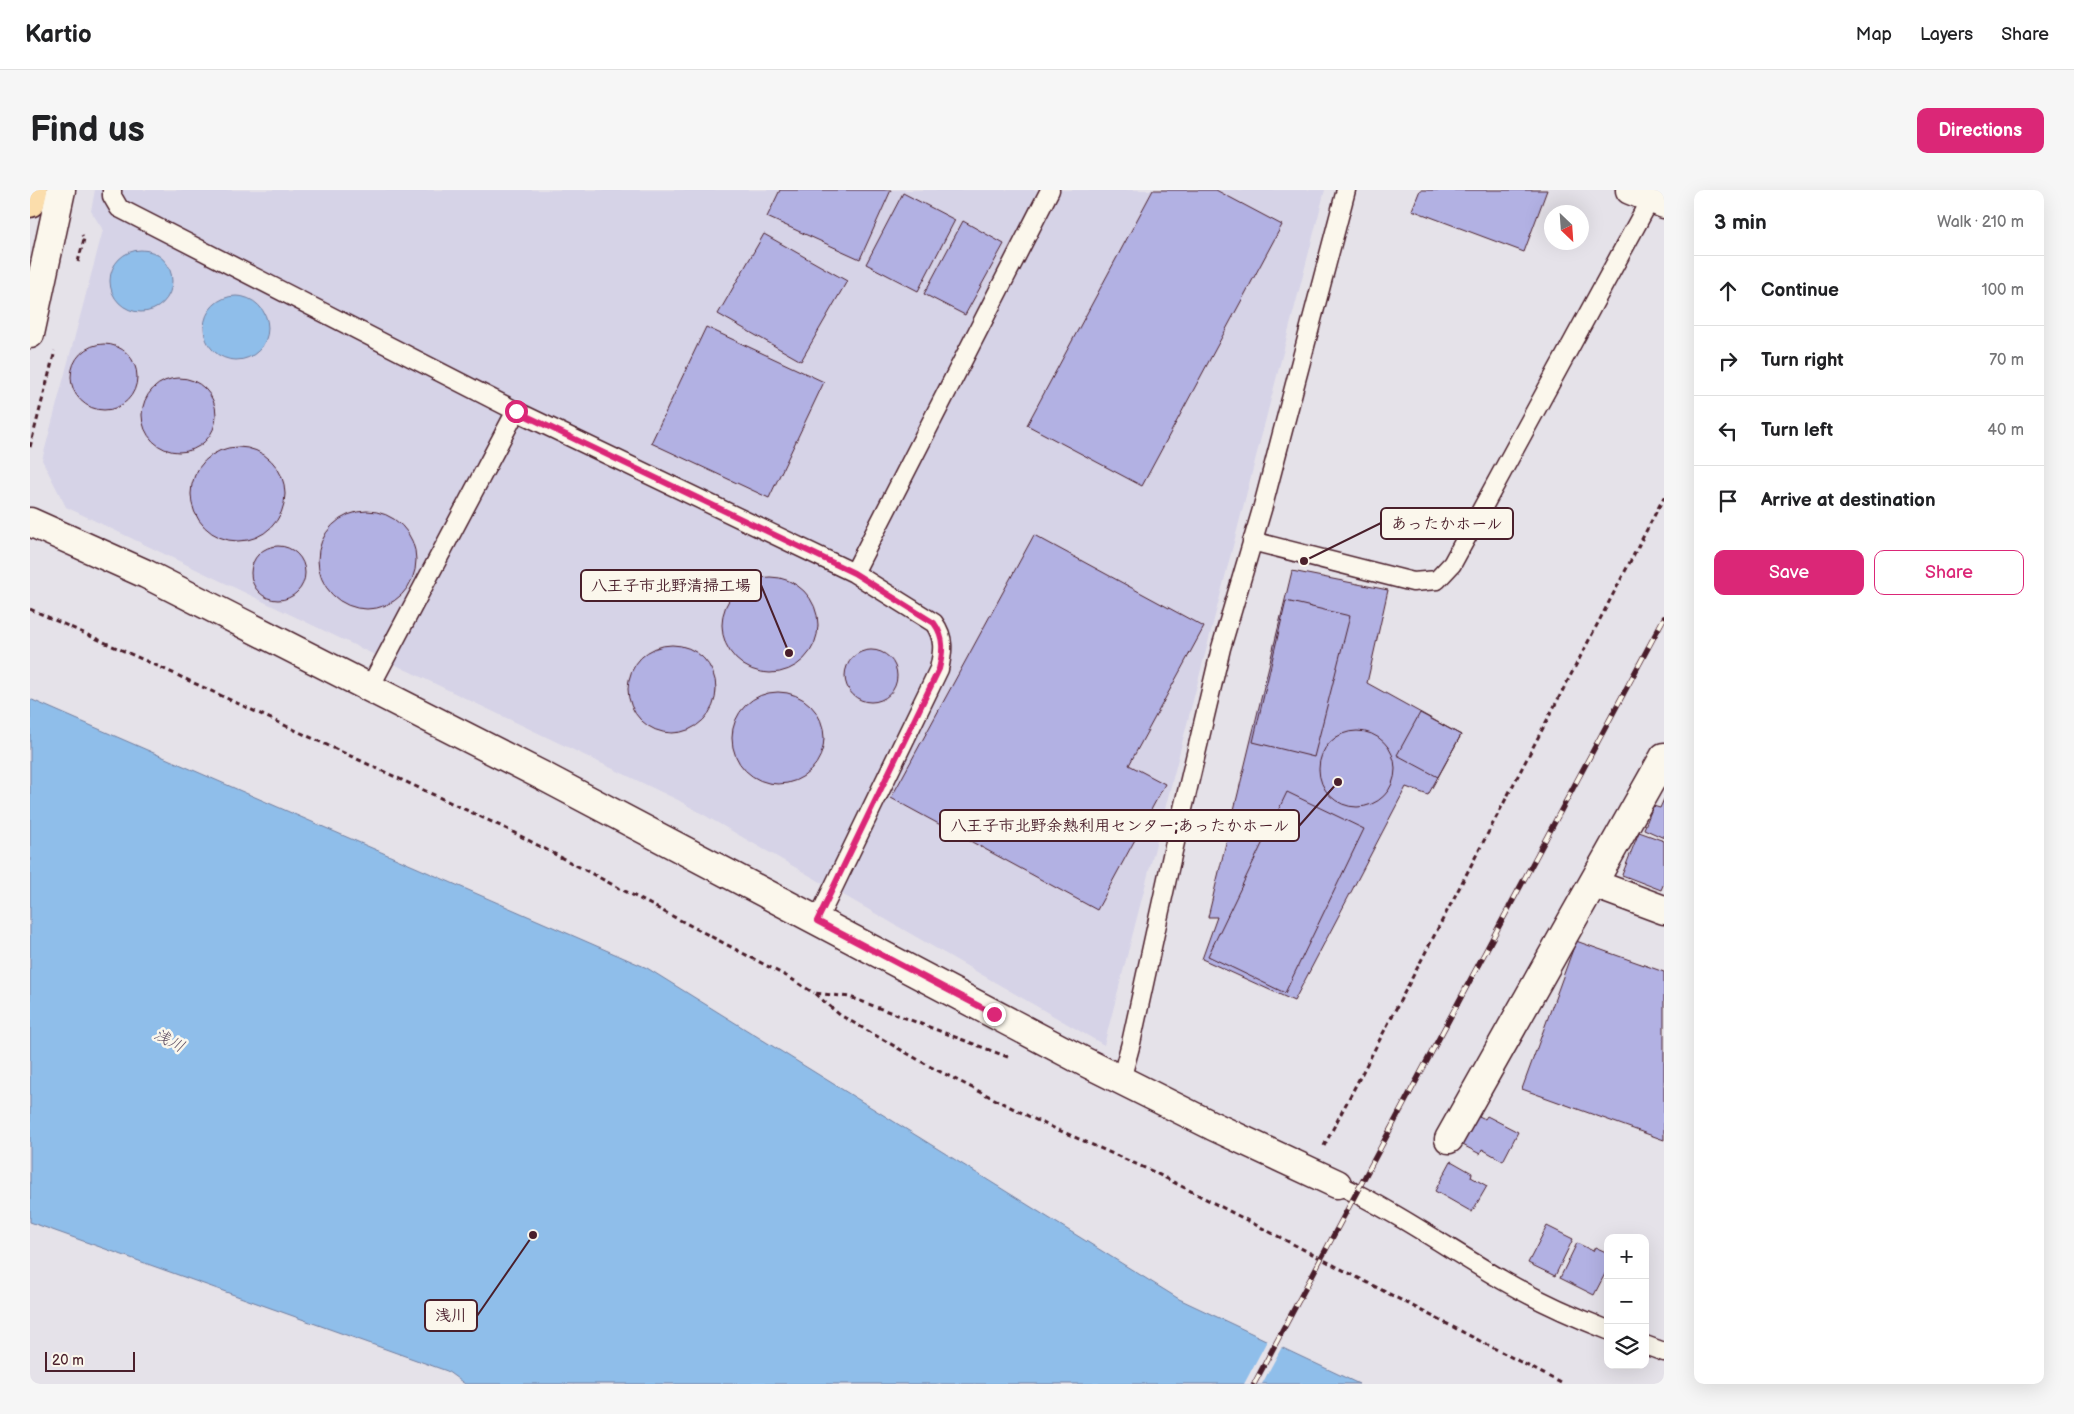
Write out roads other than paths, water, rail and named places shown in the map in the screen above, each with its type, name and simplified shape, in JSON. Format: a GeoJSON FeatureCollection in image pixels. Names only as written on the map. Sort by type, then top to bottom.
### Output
{"type":"FeatureCollection","features":[{"type":"Feature","properties":{"kind":"highway"},"geometry":{"type":"LineString","coordinates":[[30,203],[33,190]]}},
{"type":"Feature","properties":{"kind":"street"},"geometry":{"type":"LineString","coordinates":[[30,334],[61,190]]}},
{"type":"Feature","properties":{"kind":"street"},"geometry":{"type":"LineString","coordinates":[[30,522],[146,574],[543,776],[1121,1080],[1338,1184]]}},
{"type":"Feature","properties":{"kind":"street"},"geometry":{"type":"LineString","coordinates":[[1449,1139],[1662,766]]}},
{"type":"Feature","properties":{"kind":"street"},"geometry":{"type":"LineString","coordinates":[[1594,884],[1664,910]]}},
{"type":"Feature","properties":{"kind":"lane"},"geometry":{"type":"LineString","coordinates":[[112,190],[112,196],[119,208],[516,411],[854,573],[934,623],[941,632],[942,656],[939,669],[817,921]]}},
{"type":"Feature","properties":{"kind":"lane"},"geometry":{"type":"LineString","coordinates":[[854,573],[1050,190]]}},
{"type":"Feature","properties":{"kind":"lane"},"geometry":{"type":"LineString","coordinates":[[1121,1080],[1218,657],[1252,541],[1346,190]]}},
{"type":"Feature","properties":{"kind":"lane"},"geometry":{"type":"LineString","coordinates":[[1252,541],[1413,582],[1437,580],[1452,564],[1648,197]]}},
{"type":"Feature","properties":{"kind":"lane"},"geometry":{"type":"LineString","coordinates":[[369,689],[516,411]]}},
{"type":"Feature","properties":{"kind":"lane"},"geometry":{"type":"LineString","coordinates":[[1338,1184],[1379,1206],[1506,1282],[1559,1309],[1604,1328]]}},
{"type":"Feature","properties":{"kind":"lane"},"geometry":{"type":"LineString","coordinates":[[1649,1346],[1664,1352]]}},
{"type":"Feature","properties":{"kind":"water"},"geometry":{"type":"Polygon","coordinates":[[[135,250],[147,250],[163,259],[170,269],[172,281],[170,293],[163,303],[147,312],[135,312],[124,307],[115,298],[110,287],[110,275],[115,264],[124,255],[135,250]]]}},
{"type":"Feature","properties":{"kind":"water"},"geometry":{"type":"Polygon","coordinates":[[[236,296],[254,302],[262,310],[268,328],[262,346],[254,354],[236,360],[218,354],[210,346],[204,328],[210,310],[218,302],[236,296]]]}},
{"type":"Feature","properties":{"kind":"water"},"geometry":{"type":"Polygon","coordinates":[[[30,699],[647,968],[1179,1299],[1359,1384],[465,1384],[447,1371],[30,1222],[30,699]]]}},
{"type":"Feature","properties":{"kind":"railway"},"geometry":{"type":"LineString","coordinates":[[1254,1384],[1664,618]]}},
{"type":"Feature","properties":{"kind":"place","name":"あったかホール"},"geometry":{"type":"Point","coordinates":[1304,561]}},
{"type":"Feature","properties":{"kind":"place","name":"八王子市北野清掃工場"},"geometry":{"type":"Point","coordinates":[789,653]}},
{"type":"Feature","properties":{"kind":"place","name":"八王子市北野余熱利用センター;あったかホール"},"geometry":{"type":"Point","coordinates":[1338,782]}},
{"type":"Feature","properties":{"kind":"place","name":"浅川"},"geometry":{"type":"Point","coordinates":[533,1235]}}]}
